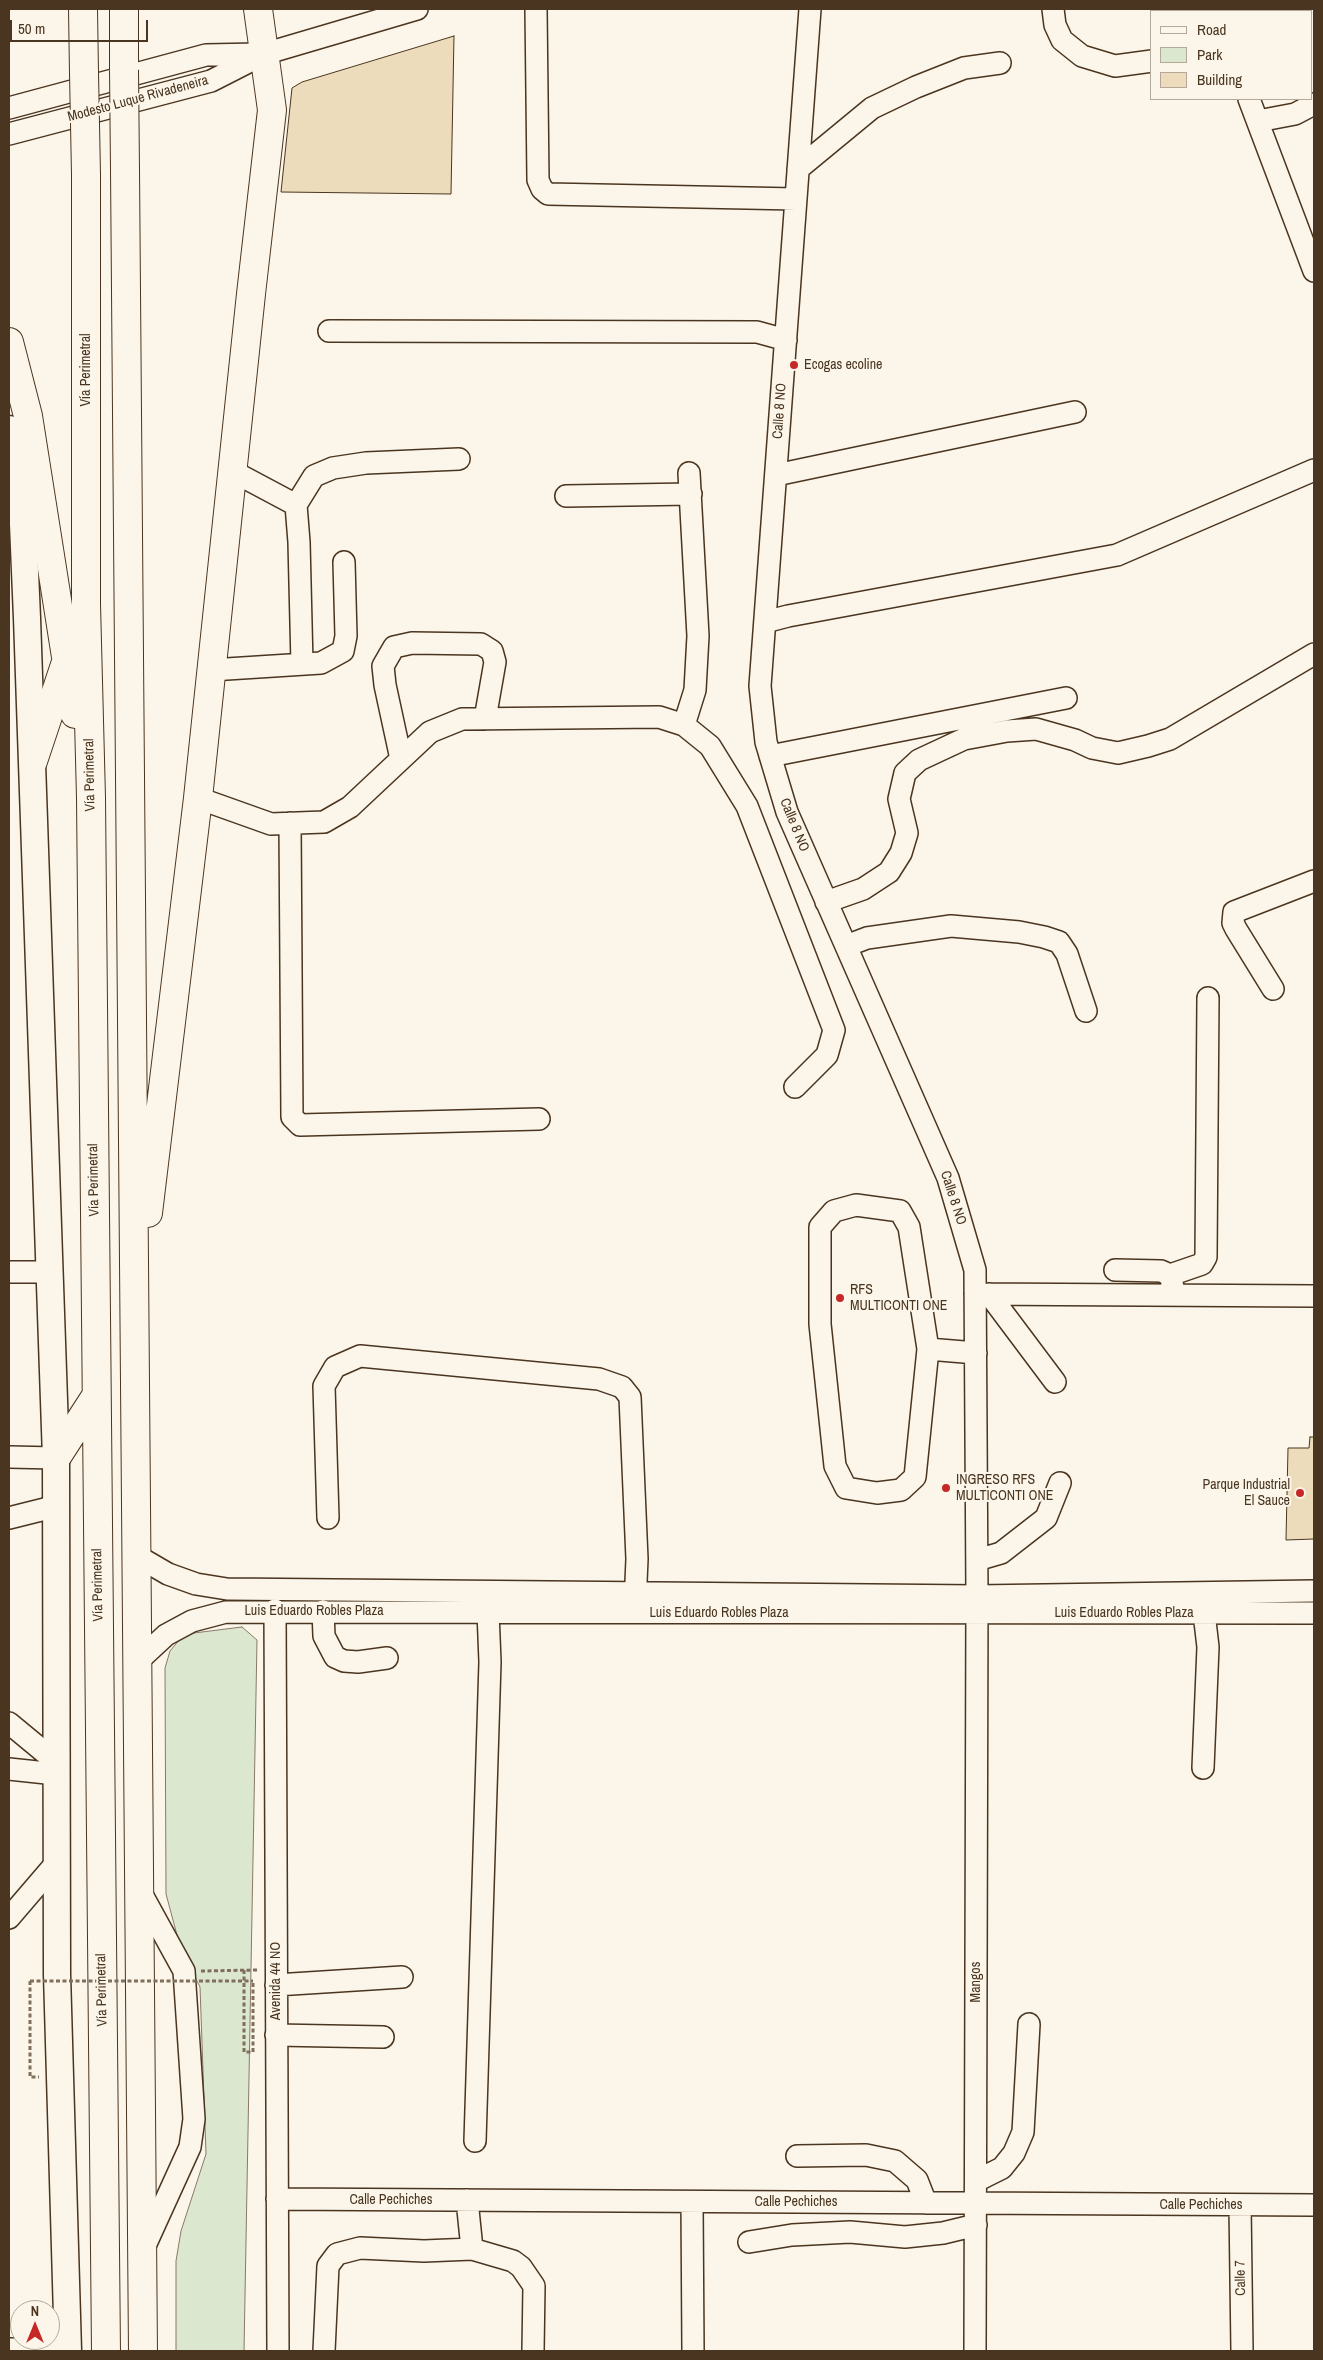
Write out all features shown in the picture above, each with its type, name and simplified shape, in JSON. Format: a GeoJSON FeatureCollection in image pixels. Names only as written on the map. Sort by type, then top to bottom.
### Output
{"type":"FeatureCollection","features":[{"type":"Feature","properties":{"kind":"highway","name":"Vía Perimetral"},"geometry":{"type":"LineString","coordinates":[[83,9],[86,176],[86,604],[90,798],[106,2351]]}},
{"type":"Feature","properties":{"kind":"highway"},"geometry":{"type":"LineString","coordinates":[[124,9],[144,2351]]}},
{"type":"Feature","properties":{"kind":"highway"},"geometry":{"type":"LineString","coordinates":[[134,1326],[198,798],[272,110],[258,9]]}},
{"type":"Feature","properties":{"kind":"highway"},"geometry":{"type":"LineString","coordinates":[[9,342],[28,416],[66,664],[90,798]]}},
{"type":"Feature","properties":{"kind":"highway"},"geometry":{"type":"LineString","coordinates":[[33,761],[86,604]]}},
{"type":"Feature","properties":{"kind":"highway"},"geometry":{"type":"LineString","coordinates":[[56,1458],[96,1396]]}},
{"type":"Feature","properties":{"kind":"main road"},"geometry":{"type":"LineString","coordinates":[[9,429],[16,462],[23,524],[33,761],[56,1458],[57,1974],[68,2350]]}},
{"type":"Feature","properties":{"kind":"street","name":"Modesto Luque Rivadeneira"},"geometry":{"type":"LineString","coordinates":[[9,134],[211,81],[264,54],[417,9]]}},
{"type":"Feature","properties":{"kind":"street"},"geometry":{"type":"LineString","coordinates":[[536,9],[538,180],[542,189],[548,194],[796,199]]}},
{"type":"Feature","properties":{"kind":"street","name":"Calle 8 NO"},"geometry":{"type":"LineString","coordinates":[[810,9],[760,686],[766,742],[787,812],[948,1178],[982,1294],[976,1354],[977,1604]]}},
{"type":"Feature","properties":{"kind":"street"},"geometry":{"type":"LineString","coordinates":[[1053,9],[1055,25],[1062,40],[1082,56],[1115,66],[1150,60]]}},
{"type":"Feature","properties":{"kind":"street","name":"Modesto Luque Rivadeneira"},"geometry":{"type":"LineString","coordinates":[[9,108],[206,55],[264,54]]}},
{"type":"Feature","properties":{"kind":"street"},"geometry":{"type":"LineString","coordinates":[[798,169],[872,108],[916,87],[964,68],[1000,63]]}},
{"type":"Feature","properties":{"kind":"street"},"geometry":{"type":"LineString","coordinates":[[1249,100],[1314,271]]}},
{"type":"Feature","properties":{"kind":"street"},"geometry":{"type":"LineString","coordinates":[[1258,121],[1295,114],[1314,104]]}},
{"type":"Feature","properties":{"kind":"street"},"geometry":{"type":"LineString","coordinates":[[329,331],[757,332],[786,340]]}},
{"type":"Feature","properties":{"kind":"street"},"geometry":{"type":"LineString","coordinates":[[776,475],[1075,412]]}},
{"type":"Feature","properties":{"kind":"street"},"geometry":{"type":"LineString","coordinates":[[302,664],[299,542],[296,505],[314,476],[333,468],[366,463],[459,459]]}},
{"type":"Feature","properties":{"kind":"street"},"geometry":{"type":"LineString","coordinates":[[765,622],[1117,555],[1314,470]]}},
{"type":"Feature","properties":{"kind":"street"},"geometry":{"type":"LineString","coordinates":[[234,472],[296,505]]}},
{"type":"Feature","properties":{"kind":"street"},"geometry":{"type":"LineString","coordinates":[[684,725],[695,690],[698,636],[689,473]]}},
{"type":"Feature","properties":{"kind":"street"},"geometry":{"type":"LineString","coordinates":[[566,496],[691,494]]}},
{"type":"Feature","properties":{"kind":"street"},"geometry":{"type":"LineString","coordinates":[[211,670],[322,663],[343,651],[346,636],[344,562]]}},
{"type":"Feature","properties":{"kind":"street"},"geometry":{"type":"LineString","coordinates":[[401,759],[385,685],[384,666],[394,647],[412,642],[480,644],[492,651],[495,662],[486,718]]}},
{"type":"Feature","properties":{"kind":"street"},"geometry":{"type":"LineString","coordinates":[[826,902],[863,890],[889,872],[901,854],[908,833],[899,799],[905,773],[919,760],[964,739],[1007,731],[1036,729],[1075,740],[1092,748],[1118,753],[1148,746],[1170,739],[1314,654]]}},
{"type":"Feature","properties":{"kind":"street"},"geometry":{"type":"LineString","coordinates":[[770,756],[1066,698]]}},
{"type":"Feature","properties":{"kind":"street"},"geometry":{"type":"LineString","coordinates":[[198,798],[271,824],[324,822],[350,807],[430,732],[462,718],[659,717],[684,725],[710,746],[746,806],[834,1030],[827,1055],[795,1087]]}},
{"type":"Feature","properties":{"kind":"street"},"geometry":{"type":"LineString","coordinates":[[290,823],[292,1117],[300,1124],[539,1119]]}},
{"type":"Feature","properties":{"kind":"street"},"geometry":{"type":"LineString","coordinates":[[1273,989],[1236,929],[1233,923],[1234,912],[1314,881]]}},
{"type":"Feature","properties":{"kind":"street"},"geometry":{"type":"LineString","coordinates":[[846,946],[867,938],[951,926],[1019,932],[1044,937],[1058,942],[1068,954],[1086,1011]]}},
{"type":"Feature","properties":{"kind":"street"},"geometry":{"type":"LineString","coordinates":[[1171,1285],[1202,1264],[1206,1257],[1208,998]]}},
{"type":"Feature","properties":{"kind":"street"},"geometry":{"type":"LineString","coordinates":[[856,1205],[900,1211],[909,1227],[928,1349],[915,1477],[901,1490],[877,1493],[846,1488],[835,1466],[820,1324],[820,1227],[834,1211],[856,1205]]}},
{"type":"Feature","properties":{"kind":"street"},"geometry":{"type":"LineString","coordinates":[[1115,1270],[1160,1271],[1171,1285]]}},
{"type":"Feature","properties":{"kind":"street"},"geometry":{"type":"LineString","coordinates":[[9,1272],[50,1272]]}},
{"type":"Feature","properties":{"kind":"street"},"geometry":{"type":"LineString","coordinates":[[982,1294],[1171,1285],[1314,1296]]}},
{"type":"Feature","properties":{"kind":"street"},"geometry":{"type":"LineString","coordinates":[[982,1294],[1056,1382]]}},
{"type":"Feature","properties":{"kind":"street"},"geometry":{"type":"LineString","coordinates":[[928,1349],[976,1354]]}},
{"type":"Feature","properties":{"kind":"street"},"geometry":{"type":"LineString","coordinates":[[328,1518],[324,1386],[335,1367],[360,1356],[599,1379],[622,1387],[630,1398],[637,1559],[635,1603]]}},
{"type":"Feature","properties":{"kind":"street"},"geometry":{"type":"LineString","coordinates":[[9,1457],[56,1458]]}},
{"type":"Feature","properties":{"kind":"street"},"geometry":{"type":"LineString","coordinates":[[976,1560],[1001,1553],[1046,1518],[1060,1483]]}},
{"type":"Feature","properties":{"kind":"street"},"geometry":{"type":"LineString","coordinates":[[9,1518],[57,1506]]}},
{"type":"Feature","properties":{"kind":"street","name":"Luis Eduardo Robles Plaza"},"geometry":{"type":"LineString","coordinates":[[138,1556],[168,1574],[196,1584],[227,1588],[635,1603],[977,1604],[1204,1613],[1314,1613]]}},
{"type":"Feature","properties":{"kind":"street","name":"Luis Eduardo Robles Plaza"},"geometry":{"type":"LineString","coordinates":[[977,1604],[1314,1591]]}},
{"type":"Feature","properties":{"kind":"street","name":"Luis Eduardo Robles Plaza"},"geometry":{"type":"LineString","coordinates":[[139,1660],[166,1635],[192,1621],[226,1612],[323,1610],[488,1612],[635,1603]]}},
{"type":"Feature","properties":{"kind":"street","name":"Mangos"},"geometry":{"type":"LineString","coordinates":[[975,2351],[977,1604]]}},
{"type":"Feature","properties":{"kind":"street","name":"Avenida 44 NO"},"geometry":{"type":"LineString","coordinates":[[275,1610],[278,2351]]}},
{"type":"Feature","properties":{"kind":"street"},"geometry":{"type":"LineString","coordinates":[[323,1610],[324,1636],[335,1657],[344,1661],[358,1662],[388,1658]]}},
{"type":"Feature","properties":{"kind":"street"},"geometry":{"type":"LineString","coordinates":[[475,2141],[490,1662],[488,1612]]}},
{"type":"Feature","properties":{"kind":"street"},"geometry":{"type":"LineString","coordinates":[[1203,1768],[1208,1647],[1204,1613]]}},
{"type":"Feature","properties":{"kind":"street"},"geometry":{"type":"LineString","coordinates":[[9,1723],[56,1768]]}},
{"type":"Feature","properties":{"kind":"street"},"geometry":{"type":"LineString","coordinates":[[9,1769],[56,1768]]}},
{"type":"Feature","properties":{"kind":"street"},"geometry":{"type":"LineString","coordinates":[[9,1918],[57,1862]]}},
{"type":"Feature","properties":{"kind":"street"},"geometry":{"type":"LineString","coordinates":[[140,1891],[184,1971],[194,2119],[190,2147],[143,2251]]}},
{"type":"Feature","properties":{"kind":"street"},"geometry":{"type":"LineString","coordinates":[[276,1977],[402,1978]]}},
{"type":"Feature","properties":{"kind":"street"},"geometry":{"type":"LineString","coordinates":[[976,2181],[1002,2168],[1014,2153],[1023,2132],[1029,2024]]}},
{"type":"Feature","properties":{"kind":"street"},"geometry":{"type":"LineString","coordinates":[[276,2035],[383,2037]]}},
{"type":"Feature","properties":{"kind":"street"},"geometry":{"type":"LineString","coordinates":[[797,2156],[866,2154],[895,2161],[917,2180],[926,2203]]}},
{"type":"Feature","properties":{"kind":"street","name":"Calle Pechiches"},"geometry":{"type":"LineString","coordinates":[[277,2199],[1314,2205]]}},
{"type":"Feature","properties":{"kind":"street"},"geometry":{"type":"LineString","coordinates":[[467,2200],[472,2249]]}},
{"type":"Feature","properties":{"kind":"street"},"geometry":{"type":"LineString","coordinates":[[692,2202],[693,2351]]}},
{"type":"Feature","properties":{"kind":"street","name":"Calle 7"},"geometry":{"type":"LineString","coordinates":[[1240,2205],[1242,2351]]}},
{"type":"Feature","properties":{"kind":"street"},"geometry":{"type":"LineString","coordinates":[[749,2242],[792,2235],[850,2232],[905,2237],[943,2233],[976,2225]]}},
{"type":"Feature","properties":{"kind":"street"},"geometry":{"type":"LineString","coordinates":[[324,2351],[328,2266],[336,2254],[360,2248],[424,2251],[472,2249],[513,2261],[521,2267],[534,2286],[533,2351]]}},
{"type":"Feature","properties":{"kind":"street"},"geometry":{"type":"LineString","coordinates":[[9,2349],[68,2350]]}},
{"type":"Feature","properties":{"kind":"path"},"geometry":{"type":"LineString","coordinates":[[184,1971],[244,1970],[276,1977]]}},
{"type":"Feature","properties":{"kind":"path"},"geometry":{"type":"LineString","coordinates":[[30,1980],[253,1981],[253,2052],[244,2052],[244,1970]]}},
{"type":"Feature","properties":{"kind":"green space"},"geometry":{"type":"Polygon","coordinates":[[[242,1627],[257,1640],[244,2351],[176,2351],[176,2261],[181,2231],[206,2154],[200,1987],[181,1950],[166,1894],[165,1668],[170,1651],[180,1639],[194,1633],[242,1627]]]}},
{"type":"Feature","properties":{"kind":"building"},"geometry":{"type":"Polygon","coordinates":[[[454,36],[451,194],[281,192],[292,88],[302,82],[454,36]]]}},
{"type":"Feature","properties":{"kind":"building","name":"Parque Industrial El Sauce"},"geometry":{"type":"Polygon","coordinates":[[[1310,1437],[1314,1437],[1314,1539],[1286,1540],[1288,1448],[1309,1448],[1310,1437]]]}},
{"type":"Feature","properties":{"kind":"place","name":"Ecogas ecoline"},"geometry":{"type":"Point","coordinates":[794,365]}},
{"type":"Feature","properties":{"kind":"place","name":"RFS MULTICONTI ONE"},"geometry":{"type":"Point","coordinates":[840,1298]}},
{"type":"Feature","properties":{"kind":"place","name":"INGRESO RFS MULTICONTI ONE"},"geometry":{"type":"Point","coordinates":[946,1488]}},
{"type":"Feature","properties":{"kind":"place","name":"Parque Industrial El Sauce"},"geometry":{"type":"Point","coordinates":[1300,1493]}}]}
